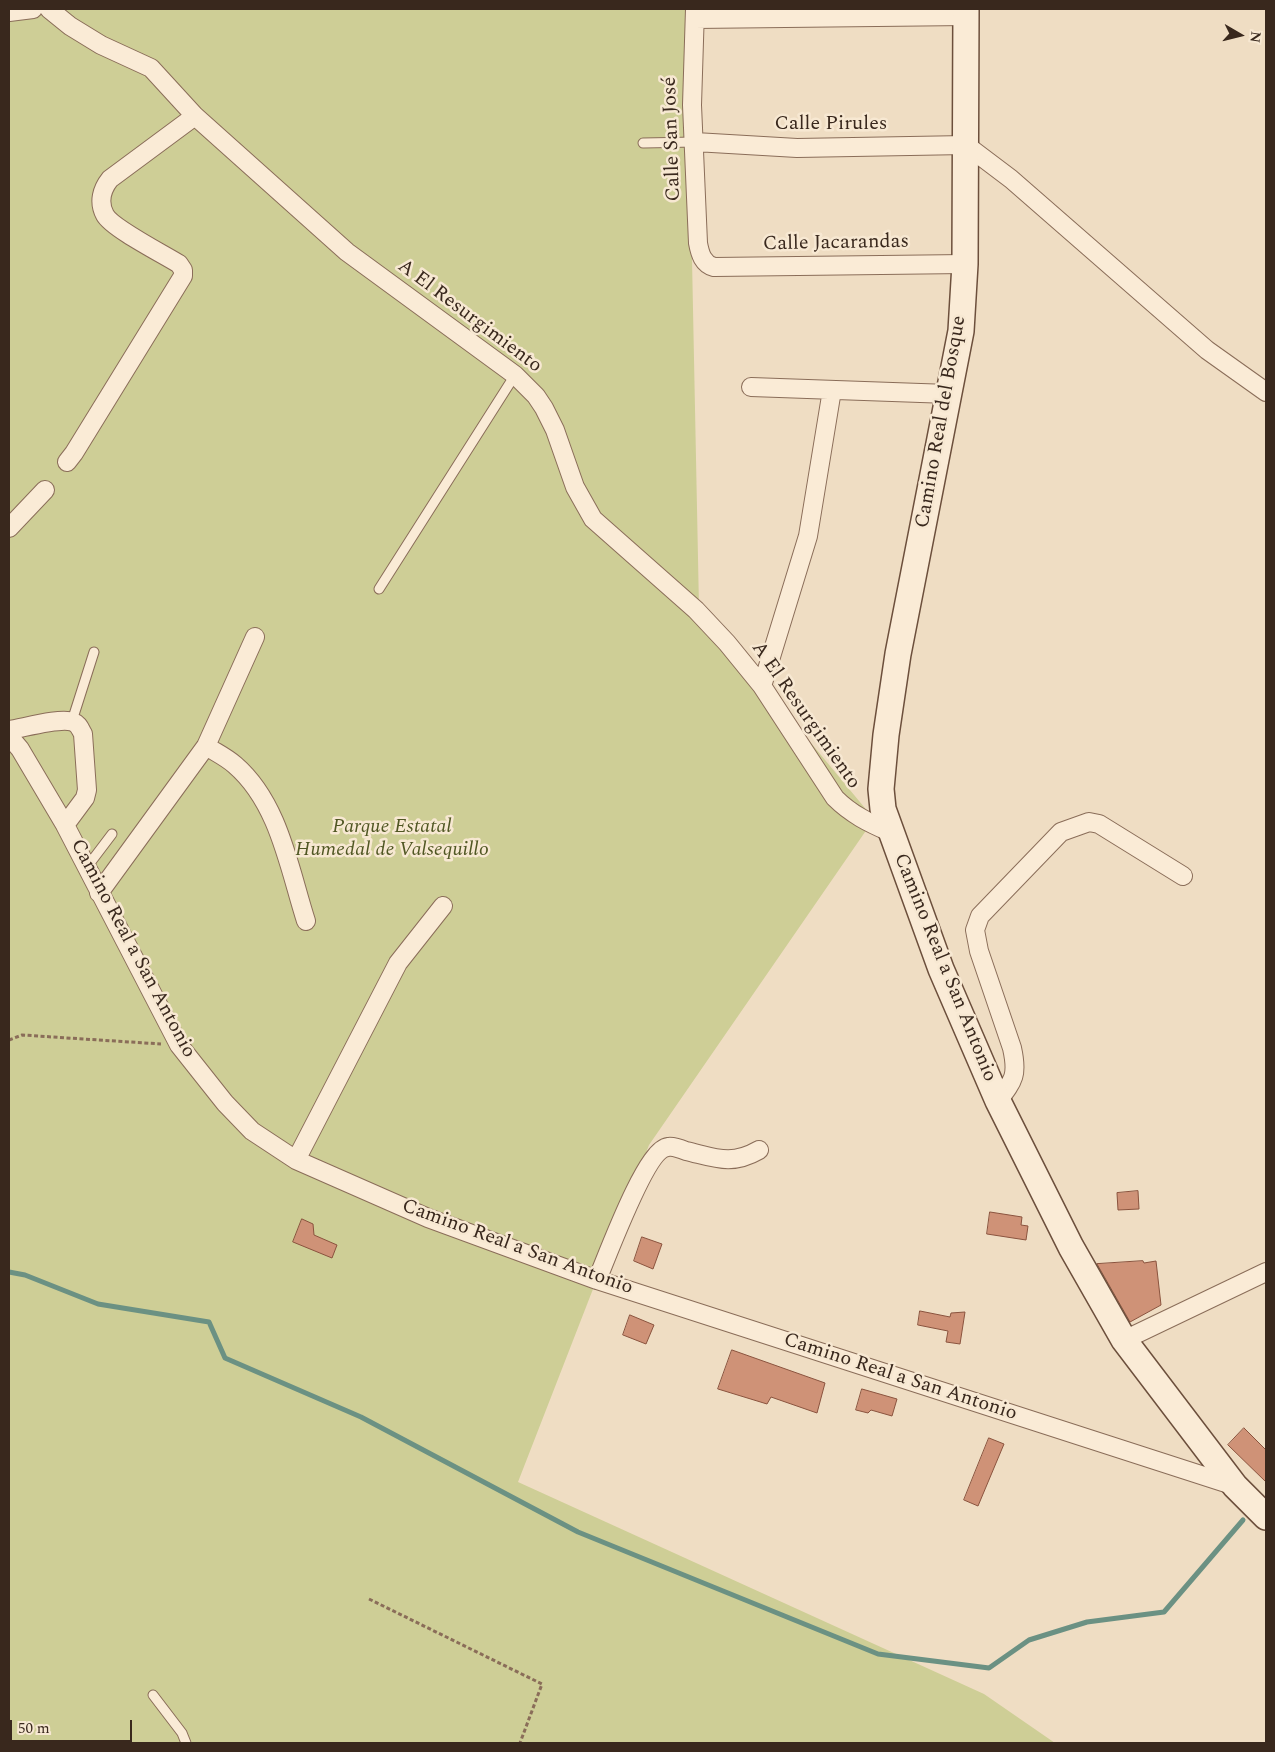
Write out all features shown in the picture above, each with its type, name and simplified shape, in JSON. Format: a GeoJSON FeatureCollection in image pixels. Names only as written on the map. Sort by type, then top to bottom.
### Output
{"type":"FeatureCollection","features":[{"type":"Feature","properties":{"kind":"street"},"geometry":{"type":"LineString","coordinates":[[9,12],[32,9]]}},
{"type":"Feature","properties":{"kind":"street","name":"A El Resurgimiento"},"geometry":{"type":"LineString","coordinates":[[49,9],[70,26],[101,45],[151,68],[195,116],[347,252],[515,375],[536,396],[544,408],[555,430],[575,486],[593,519],[696,610],[727,643],[762,686],[835,798],[845,808],[868,823],[890,832]]}},
{"type":"Feature","properties":{"kind":"street"},"geometry":{"type":"LineString","coordinates":[[695,14],[966,12]]}},
{"type":"Feature","properties":{"kind":"street","name":"Camino Real del Bosque"},"geometry":{"type":"LineString","coordinates":[[890,832],[883,809],[881,789],[886,734],[898,654],[961,331],[965,264],[966,12]]}},
{"type":"Feature","properties":{"kind":"street","name":"Calle San José"},"geometry":{"type":"LineString","coordinates":[[695,14],[692,105],[698,243],[700,253],[708,266]]}},
{"type":"Feature","properties":{"kind":"street"},"geometry":{"type":"LineString","coordinates":[[67,462],[183,276],[183,270],[179,264],[111,222],[102,208],[102,191],[110,179],[195,116]]}},
{"type":"Feature","properties":{"kind":"street","name":"Calle Pirules"},"geometry":{"type":"LineString","coordinates":[[695,142],[797,148],[966,145]]}},
{"type":"Feature","properties":{"kind":"street"},"geometry":{"type":"LineString","coordinates":[[966,145],[1011,178],[1207,350],[1266,392]]}},
{"type":"Feature","properties":{"kind":"street","name":"Calle Jacarandas"},"geometry":{"type":"LineString","coordinates":[[708,266],[965,264]]}},
{"type":"Feature","properties":{"kind":"street"},"geometry":{"type":"LineString","coordinates":[[750,387],[949,394]]}},
{"type":"Feature","properties":{"kind":"street"},"geometry":{"type":"LineString","coordinates":[[762,686],[808,536],[832,390]]}},
{"type":"Feature","properties":{"kind":"street"},"geometry":{"type":"LineString","coordinates":[[9,528],[45,490]]}},
{"type":"Feature","properties":{"kind":"street"},"geometry":{"type":"LineString","coordinates":[[99,893],[206,746],[255,637]]}},
{"type":"Feature","properties":{"kind":"street"},"geometry":{"type":"LineString","coordinates":[[9,730],[72,721],[79,726],[82,734],[87,790],[85,798],[65,825]]}},
{"type":"Feature","properties":{"kind":"street","name":"Camino Real a San Antonio"},"geometry":{"type":"LineString","coordinates":[[9,736],[20,749],[65,825],[179,1045],[224,1103],[252,1131],[296,1160],[428,1218],[597,1280],[1236,1486]]}},
{"type":"Feature","properties":{"kind":"street"},"geometry":{"type":"LineString","coordinates":[[206,746],[235,765],[264,800],[273,818],[306,921]]}},
{"type":"Feature","properties":{"kind":"street"},"geometry":{"type":"LineString","coordinates":[[998,1101],[1014,1080],[1016,1064],[979,951],[975,930],[980,916],[1061,832],[1089,822],[1100,824],[1183,876]]}},
{"type":"Feature","properties":{"kind":"street","name":"Camino Real a San Antonio"},"geometry":{"type":"LineString","coordinates":[[890,832],[941,969],[998,1101],[1070,1247],[1124,1340],[1236,1486],[1266,1517]]}},
{"type":"Feature","properties":{"kind":"street"},"geometry":{"type":"LineString","coordinates":[[296,1160],[398,963],[444,906]]}},
{"type":"Feature","properties":{"kind":"street"},"geometry":{"type":"LineString","coordinates":[[597,1280],[645,1170],[660,1151],[670,1146],[728,1160],[745,1158],[759,1150]]}},
{"type":"Feature","properties":{"kind":"street"},"geometry":{"type":"LineString","coordinates":[[1124,1340],[1266,1272]]}},
{"type":"Feature","properties":{"kind":"lane"},"geometry":{"type":"LineString","coordinates":[[643,143],[695,142]]}},
{"type":"Feature","properties":{"kind":"lane"},"geometry":{"type":"LineString","coordinates":[[379,590],[515,375]]}},
{"type":"Feature","properties":{"kind":"lane"},"geometry":{"type":"LineString","coordinates":[[72,721],[94,652]]}},
{"type":"Feature","properties":{"kind":"lane"},"geometry":{"type":"LineString","coordinates":[[87,867],[112,834]]}},
{"type":"Feature","properties":{"kind":"lane"},"geometry":{"type":"LineString","coordinates":[[152,1695],[182,1733],[186,1743]]}},
{"type":"Feature","properties":{"kind":"path"},"geometry":{"type":"LineString","coordinates":[[9,1040],[22,1035],[179,1045]]}},
{"type":"Feature","properties":{"kind":"path"},"geometry":{"type":"LineString","coordinates":[[369,1599],[542,1684],[520,1743]]}},
{"type":"Feature","properties":{"kind":"green space","name":"Parque Estatal Humedal de Valsequillo"},"geometry":{"type":"Polygon","coordinates":[[[9,9],[687,9],[699,608],[874,819],[649,1145],[518,1482],[984,1694],[1055,1743],[9,1743],[9,9]]]}},
{"type":"Feature","properties":{"kind":"building"},"geometry":{"type":"Polygon","coordinates":[[[1138,1191],[1139,1209],[1118,1210],[1117,1193],[1138,1191]]]}},
{"type":"Feature","properties":{"kind":"building"},"geometry":{"type":"Polygon","coordinates":[[[990,1212],[1022,1217],[1021,1225],[1028,1226],[1026,1240],[987,1234],[990,1212]]]}},
{"type":"Feature","properties":{"kind":"building"},"geometry":{"type":"Polygon","coordinates":[[[302,1219],[313,1224],[314,1235],[337,1245],[332,1258],[293,1242],[302,1219]]]}},
{"type":"Feature","properties":{"kind":"building"},"geometry":{"type":"Polygon","coordinates":[[[642,1237],[662,1244],[653,1269],[634,1261],[642,1237]]]}},
{"type":"Feature","properties":{"kind":"building"},"geometry":{"type":"Polygon","coordinates":[[[1143,1261],[1144,1263],[1156,1261],[1161,1305],[1130,1322],[1097,1264],[1143,1261]]]}},
{"type":"Feature","properties":{"kind":"building"},"geometry":{"type":"Polygon","coordinates":[[[920,1311],[950,1317],[951,1313],[965,1312],[960,1344],[946,1342],[948,1331],[918,1325],[920,1311]]]}},
{"type":"Feature","properties":{"kind":"building"},"geometry":{"type":"Polygon","coordinates":[[[630,1315],[654,1325],[646,1344],[623,1335],[630,1315]]]}},
{"type":"Feature","properties":{"kind":"building"},"geometry":{"type":"Polygon","coordinates":[[[732,1350],[825,1383],[817,1413],[771,1397],[767,1404],[718,1389],[732,1350]]]}},
{"type":"Feature","properties":{"kind":"building"},"geometry":{"type":"Polygon","coordinates":[[[862,1389],[897,1399],[892,1416],[871,1410],[868,1413],[856,1410],[862,1389]]]}},
{"type":"Feature","properties":{"kind":"building"},"geometry":{"type":"Polygon","coordinates":[[[1244,1428],[1266,1450],[1266,1482],[1228,1445],[1244,1428]]]}},
{"type":"Feature","properties":{"kind":"building"},"geometry":{"type":"Polygon","coordinates":[[[989,1438],[1004,1444],[978,1506],[964,1500],[989,1438]]]}},
{"type":"Feature","properties":{"kind":"waterway"},"geometry":{"type":"LineString","coordinates":[[9,1272],[25,1275],[98,1304],[209,1322],[225,1358],[361,1417],[578,1532],[878,1654],[989,1668],[1029,1640],[1087,1622],[1164,1612],[1243,1520]]}}]}
